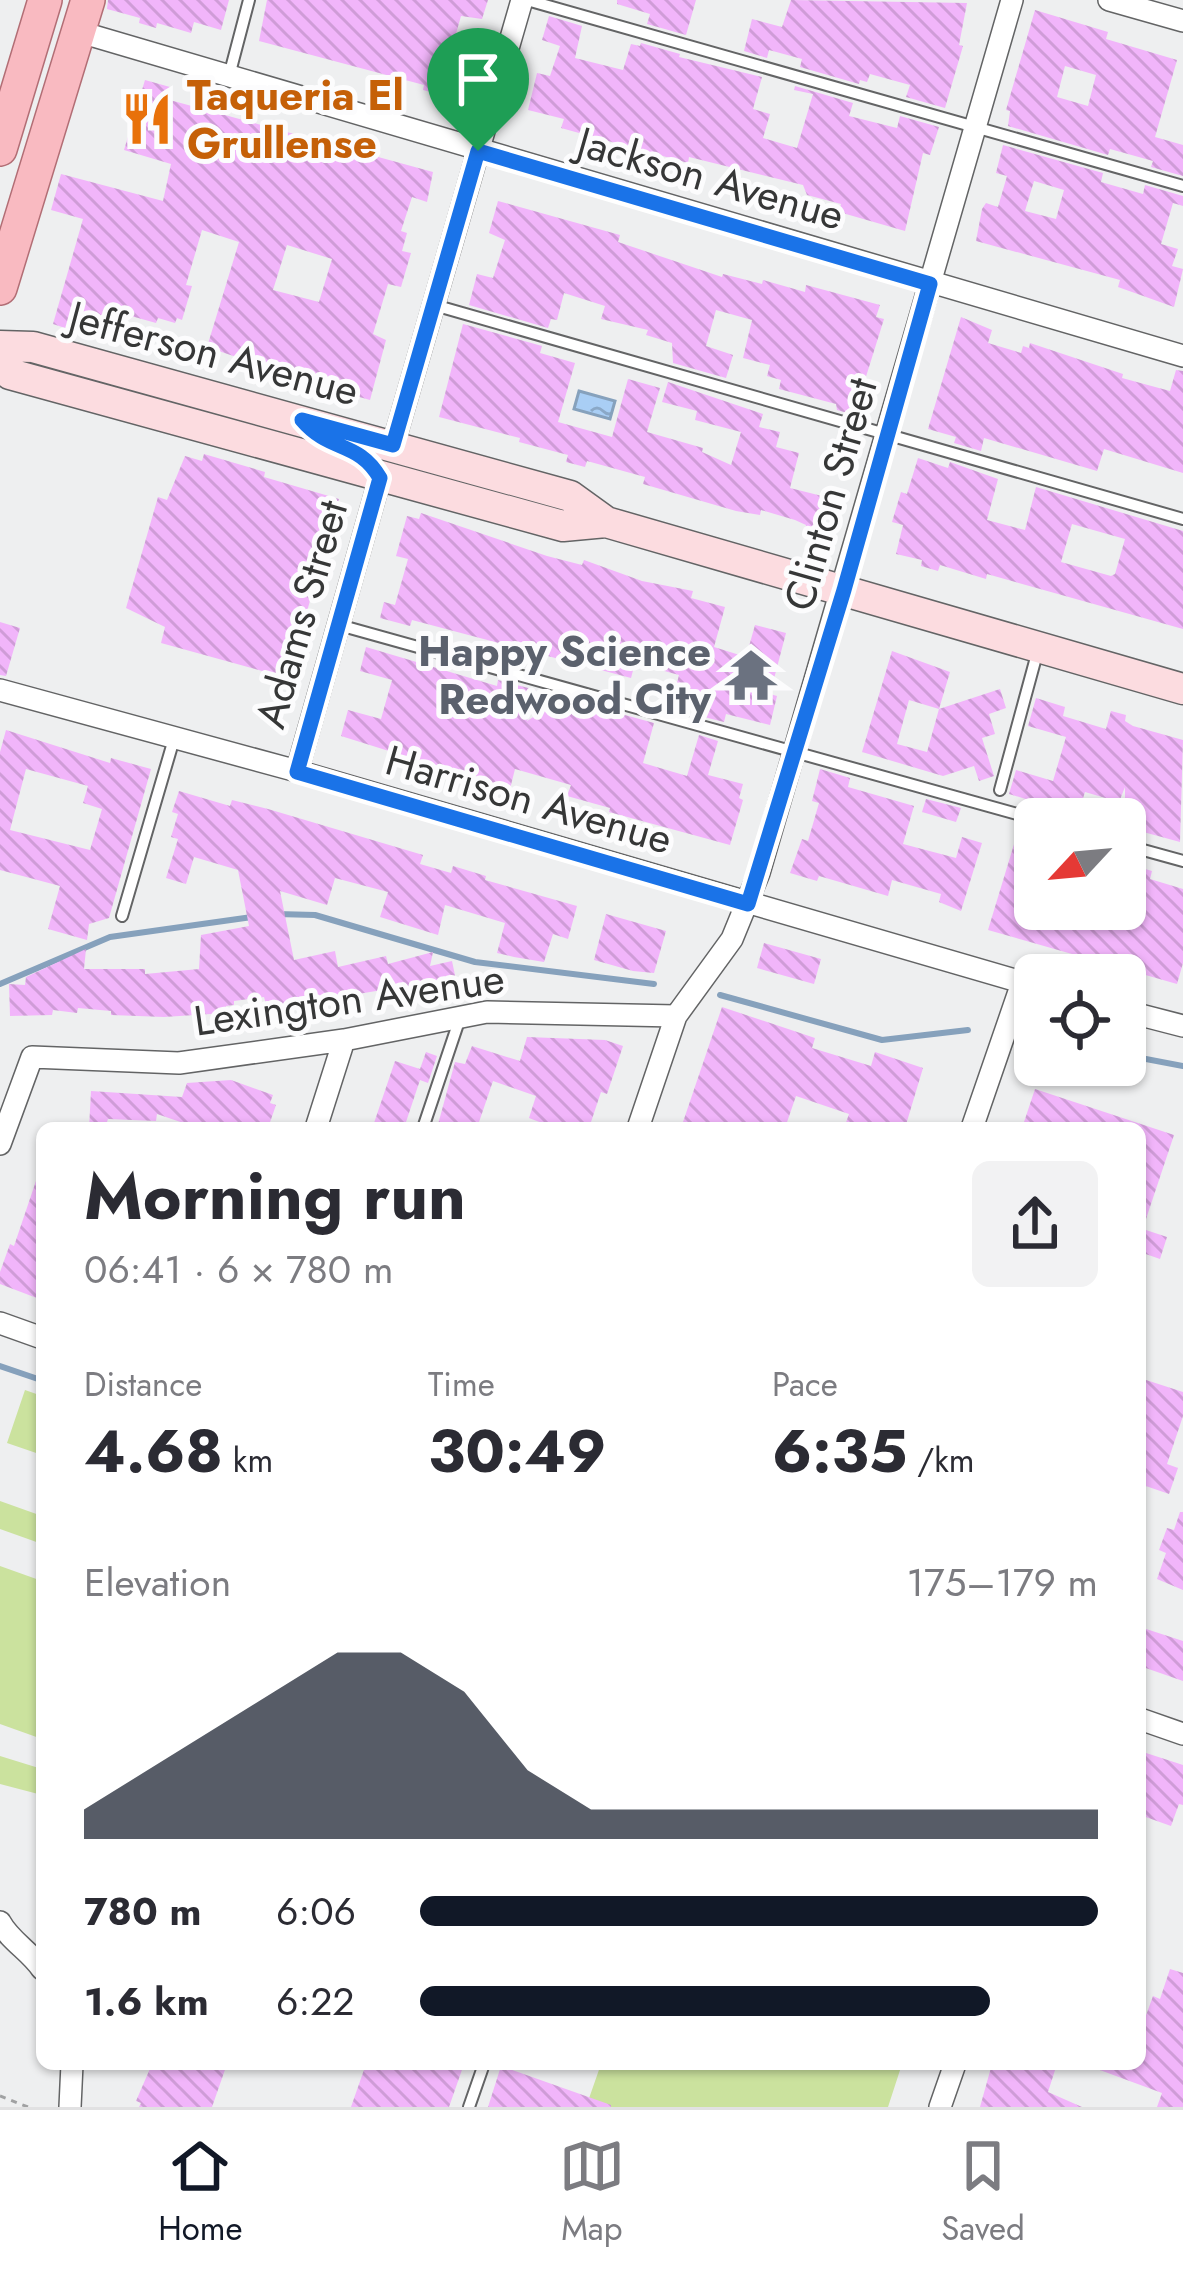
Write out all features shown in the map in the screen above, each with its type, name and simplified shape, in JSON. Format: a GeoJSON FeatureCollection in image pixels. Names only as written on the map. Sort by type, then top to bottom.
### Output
{"type":"FeatureCollection","features":[{"type":"Feature","properties":{"kind":"main road"},"geometry":{"type":"LineString","coordinates":[[0,149],[8,93],[45,0]]}},
{"type":"Feature","properties":{"kind":"main road"},"geometry":{"type":"LineString","coordinates":[[0,288],[84,16]]}},
{"type":"Feature","properties":{"kind":"main road","name":"Jefferson Avenue"},"geometry":{"type":"LineString","coordinates":[[0,346],[33,347],[447,460],[570,496],[606,522],[1183,689]]}},
{"type":"Feature","properties":{"kind":"main road","name":"Jefferson Avenue"},"geometry":{"type":"LineString","coordinates":[[0,364],[10,374],[563,526],[606,522]]}},
{"type":"Feature","properties":{"kind":"main road"},"geometry":{"type":"LineString","coordinates":[[302,420],[327,442],[365,456],[380,478],[400,466],[447,460]]}},
{"type":"Feature","properties":{"kind":"street"},"geometry":{"type":"LineString","coordinates":[[393,445],[524,0]]}},
{"type":"Feature","properties":{"kind":"street","name":"Clinton Street"},"geometry":{"type":"LineString","coordinates":[[640,1122],[676,1016],[732,939],[748,904],[844,590],[1012,0]]}},
{"type":"Feature","properties":{"kind":"street"},"geometry":{"type":"LineString","coordinates":[[1109,0],[1183,21]]}},
{"type":"Feature","properties":{"kind":"street","name":"Jackson Avenue"},"geometry":{"type":"LineString","coordinates":[[84,16],[229,76],[1183,356]]}},
{"type":"Feature","properties":{"kind":"street","name":"Adams Street"},"geometry":{"type":"LineString","coordinates":[[297,772],[380,478]]}},
{"type":"Feature","properties":{"kind":"street","name":"Harrison Avenue"},"geometry":{"type":"LineString","coordinates":[[0,690],[1014,981]]}},
{"type":"Feature","properties":{"kind":"street","name":"Lexington Avenue"},"geometry":{"type":"LineString","coordinates":[[0,1144],[32,1057],[178,1063],[344,1040],[487,1012],[676,1016]]}},
{"type":"Feature","properties":{"kind":"street"},"geometry":{"type":"LineString","coordinates":[[1146,1016],[1183,1026]]}},
{"type":"Feature","properties":{"kind":"street"},"geometry":{"type":"LineString","coordinates":[[974,1122],[1014,1023]]}},
{"type":"Feature","properties":{"kind":"street"},"geometry":{"type":"LineString","coordinates":[[318,1122],[344,1040]]}},
{"type":"Feature","properties":{"kind":"street"},"geometry":{"type":"LineString","coordinates":[[0,1323],[36,1336]]}},
{"type":"Feature","properties":{"kind":"street"},"geometry":{"type":"LineString","coordinates":[[1146,1721],[1183,1734]]}},
{"type":"Feature","properties":{"kind":"street"},"geometry":{"type":"LineString","coordinates":[[2,1928],[36,1960]]}},
{"type":"Feature","properties":{"kind":"street"},"geometry":{"type":"LineString","coordinates":[[70,2107],[72,2070]]}},
{"type":"Feature","properties":{"kind":"street"},"geometry":{"type":"LineString","coordinates":[[940,2107],[953,2070]]}},
{"type":"Feature","properties":{"kind":"lane"},"geometry":{"type":"LineString","coordinates":[[229,76],[249,0]]}},
{"type":"Feature","properties":{"kind":"lane"},"geometry":{"type":"LineString","coordinates":[[524,0],[1183,186]]}},
{"type":"Feature","properties":{"kind":"lane"},"geometry":{"type":"LineString","coordinates":[[434,305],[1183,519]]}},
{"type":"Feature","properties":{"kind":"lane"},"geometry":{"type":"LineString","coordinates":[[339,625],[1014,813]]}},
{"type":"Feature","properties":{"kind":"lane"},"geometry":{"type":"LineString","coordinates":[[1000,790],[1039,647]]}},
{"type":"Feature","properties":{"kind":"lane"},"geometry":{"type":"LineString","coordinates":[[122,916],[174,739]]}},
{"type":"Feature","properties":{"kind":"lane"},"geometry":{"type":"LineString","coordinates":[[1146,851],[1183,861]]}},
{"type":"Feature","properties":{"kind":"lane"},"geometry":{"type":"LineString","coordinates":[[425,1122],[460,1018]]}},
{"type":"Feature","properties":{"kind":"lane"},"geometry":{"type":"LineString","coordinates":[[470,2107],[482,2070]]}},
{"type":"Feature","properties":{"kind":"path"},"geometry":{"type":"LineString","coordinates":[[0,2096],[28,2107]]}},
{"type":"Feature","properties":{"kind":"green space"},"geometry":{"type":"Polygon","coordinates":[[[25,1390],[36,1394],[36,1453],[7,1443],[25,1390]]]}},
{"type":"Feature","properties":{"kind":"green space"},"geometry":{"type":"Polygon","coordinates":[[[0,1501],[36,1514],[36,1542],[0,1529],[0,1501]]]}},
{"type":"Feature","properties":{"kind":"green space"},"geometry":{"type":"Polygon","coordinates":[[[0,1566],[36,1579],[36,1737],[0,1724],[0,1566]]]}},
{"type":"Feature","properties":{"kind":"green space"},"geometry":{"type":"Polygon","coordinates":[[[0,1756],[36,1767],[36,1793],[0,1784],[0,1756]]]}},
{"type":"Feature","properties":{"kind":"green space"},"geometry":{"type":"Polygon","coordinates":[[[599,2070],[900,2070],[888,2107],[586,2107],[599,2070]]]}},
{"type":"Feature","properties":{"kind":"water"},"geometry":{"type":"Polygon","coordinates":[[[579,391],[615,401],[610,419],[574,409],[579,391]]]}},
{"type":"Feature","properties":{"kind":"building"},"geometry":{"type":"Polygon","coordinates":[[[108,0],[229,0],[221,30],[194,22],[191,33],[139,23],[140,18],[107,9],[108,0]]]}},
{"type":"Feature","properties":{"kind":"building"},"geometry":{"type":"Polygon","coordinates":[[[267,0],[488,0],[482,19],[461,16],[448,62],[466,67],[457,99],[423,90],[424,85],[259,41],[267,0]]]}},
{"type":"Feature","properties":{"kind":"building"},"geometry":{"type":"Polygon","coordinates":[[[617,0],[696,0],[686,35],[647,24],[650,14],[617,4],[617,0]]]}},
{"type":"Feature","properties":{"kind":"building"},"geometry":{"type":"Polygon","coordinates":[[[791,0],[967,3],[959,45],[963,46],[945,108],[906,97],[910,85],[870,74],[867,82],[860,80],[859,84],[800,67],[802,59],[769,50],[767,58],[744,51],[752,19],[782,27],[791,0]]]}},
{"type":"Feature","properties":{"kind":"building"},"geometry":{"type":"Polygon","coordinates":[[[1035,10],[1108,32],[1106,39],[1177,60],[1155,137],[1183,145],[1183,176],[1151,167],[1153,161],[1110,149],[1108,155],[1008,126],[1010,111],[1006,110],[1035,10]],[[1065,66],[1057,97],[1088,106],[1096,75],[1065,66]]]}},
{"type":"Feature","properties":{"kind":"building"},"geometry":{"type":"Polygon","coordinates":[[[549,16],[582,26],[575,58],[623,70],[631,44],[641,43],[762,77],[753,109],[770,114],[763,138],[797,148],[813,94],[794,90],[795,86],[853,103],[849,116],[897,128],[900,116],[939,127],[930,155],[923,153],[905,231],[839,212],[841,204],[807,195],[803,185],[689,157],[688,163],[561,128],[564,119],[528,110],[537,73],[550,76],[560,46],[542,40],[549,16]]]}},
{"type":"Feature","properties":{"kind":"building"},"geometry":{"type":"Polygon","coordinates":[[[145,80],[170,87],[166,99],[433,172],[427,202],[412,197],[401,231],[407,233],[402,251],[411,253],[401,287],[388,284],[373,334],[386,340],[370,400],[331,389],[329,396],[302,388],[304,380],[207,347],[239,242],[202,230],[186,285],[192,286],[182,320],[158,318],[156,323],[106,309],[99,331],[70,322],[68,329],[53,324],[83,219],[51,210],[61,174],[163,201],[171,164],[124,150],[145,80]],[[287,245],[273,290],[319,302],[332,259],[287,245]]]}},
{"type":"Feature","properties":{"kind":"building"},"geometry":{"type":"Polygon","coordinates":[[[1003,145],[1103,173],[1101,182],[1143,194],[1145,185],[1183,196],[1183,206],[1173,203],[1161,244],[1178,249],[1172,266],[1183,269],[1174,307],[1118,287],[1120,280],[976,241],[982,209],[986,203],[998,207],[1007,176],[996,173],[1003,145]],[[1034,181],[1025,211],[1056,219],[1064,190],[1034,181]]]}},
{"type":"Feature","properties":{"kind":"building"},"geometry":{"type":"Polygon","coordinates":[[[498,201],[620,235],[618,242],[722,277],[762,284],[763,280],[805,292],[806,285],[880,305],[876,317],[884,319],[854,415],[837,410],[836,404],[779,389],[781,380],[767,376],[770,365],[743,358],[752,320],[716,310],[706,346],[733,355],[726,378],[673,363],[672,343],[646,335],[648,330],[601,319],[605,306],[564,293],[557,320],[551,319],[548,328],[469,305],[477,274],[493,278],[505,240],[489,233],[498,201]]]}},
{"type":"Feature","properties":{"kind":"building"},"geometry":{"type":"Polygon","coordinates":[[[961,317],[992,330],[988,343],[1021,353],[1030,343],[1170,391],[1176,370],[1183,371],[1183,473],[1104,449],[1097,471],[984,438],[981,451],[928,429],[961,317]]]}},
{"type":"Feature","properties":{"kind":"building"},"geometry":{"type":"Polygon","coordinates":[[[463,324],[542,346],[540,353],[575,363],[558,422],[612,437],[628,379],[660,388],[647,432],[703,448],[702,452],[731,465],[741,432],[695,420],[697,411],[662,402],[668,382],[763,414],[759,427],[780,432],[776,447],[799,453],[790,488],[830,498],[820,535],[795,520],[761,510],[760,515],[736,511],[643,484],[645,477],[587,461],[585,467],[566,462],[568,455],[439,417],[463,324]]]}},
{"type":"Feature","properties":{"kind":"building"},"geometry":{"type":"Polygon","coordinates":[[[204,454],[339,499],[288,678],[161,643],[165,627],[126,608],[158,497],[167,500],[185,456],[202,461],[204,454]]]}},
{"type":"Feature","properties":{"kind":"building"},"geometry":{"type":"Polygon","coordinates":[[[918,458],[948,468],[950,462],[998,479],[987,520],[1025,530],[1036,487],[1183,531],[1183,629],[987,574],[986,579],[940,565],[938,571],[921,566],[922,560],[896,554],[903,525],[892,522],[901,492],[907,494],[918,458]],[[1072,524],[1061,562],[1111,576],[1125,539],[1072,524]]]}},
{"type":"Feature","properties":{"kind":"building"},"geometry":{"type":"Polygon","coordinates":[[[421,513],[547,556],[582,565],[584,560],[642,581],[693,591],[691,598],[725,607],[714,647],[746,657],[755,625],[786,633],[770,694],[777,696],[770,725],[726,714],[724,722],[704,717],[707,708],[673,698],[679,675],[635,663],[631,678],[412,620],[410,626],[380,618],[384,602],[395,605],[408,559],[396,556],[407,516],[419,519],[421,513]]]}},
{"type":"Feature","properties":{"kind":"building"},"geometry":{"type":"Polygon","coordinates":[[[0,622],[20,628],[6,676],[0,675],[0,622]]]}},
{"type":"Feature","properties":{"kind":"building"},"geometry":{"type":"Polygon","coordinates":[[[366,647],[497,686],[498,680],[536,690],[527,721],[557,702],[574,701],[654,723],[643,763],[687,776],[699,735],[718,741],[708,775],[743,784],[730,845],[609,812],[610,808],[567,796],[571,785],[515,769],[510,789],[341,736],[348,710],[381,719],[392,680],[360,671],[366,647]]]}},
{"type":"Feature","properties":{"kind":"building"},"geometry":{"type":"Polygon","coordinates":[[[892,651],[950,672],[939,709],[1000,689],[1006,708],[989,714],[995,734],[982,738],[994,776],[979,781],[974,766],[943,776],[862,752],[892,651]],[[909,700],[897,744],[927,752],[939,709],[909,700]]]}},
{"type":"Feature","properties":{"kind":"building"},"geometry":{"type":"Polygon","coordinates":[[[1036,698],[1065,707],[1063,716],[1106,729],[1111,711],[1126,715],[1125,721],[1133,726],[1183,740],[1180,842],[1146,833],[1146,798],[1125,798],[1125,787],[1121,798],[1085,792],[1083,798],[1009,794],[1016,770],[1053,781],[1066,737],[1028,726],[1036,698]]]}},
{"type":"Feature","properties":{"kind":"building"},"geometry":{"type":"Polygon","coordinates":[[[6,730],[110,763],[111,758],[151,769],[109,918],[89,924],[87,940],[48,929],[60,886],[0,870],[0,752],[6,730]],[[26,769],[10,830],[90,850],[102,809],[83,803],[88,786],[26,769]]]}},
{"type":"Feature","properties":{"kind":"building"},"geometry":{"type":"Polygon","coordinates":[[[820,769],[850,778],[848,787],[914,806],[903,844],[956,858],[962,837],[982,843],[961,911],[939,902],[941,894],[892,880],[888,896],[819,876],[817,881],[790,873],[802,839],[808,841],[819,803],[812,801],[820,769]]]}},
{"type":"Feature","properties":{"kind":"building"},"geometry":{"type":"Polygon","coordinates":[[[179,791],[230,806],[232,800],[268,809],[423,855],[420,864],[451,873],[453,866],[577,906],[568,939],[553,934],[544,962],[497,953],[505,923],[445,905],[438,935],[380,917],[388,892],[335,878],[327,905],[280,891],[294,960],[335,951],[338,967],[386,956],[388,964],[433,952],[430,966],[452,961],[456,980],[407,991],[406,986],[328,999],[317,996],[267,1008],[264,997],[234,1001],[226,1006],[226,1013],[164,1017],[78,1008],[77,1013],[53,1010],[52,1015],[10,1016],[9,984],[25,985],[26,977],[86,949],[84,969],[145,969],[145,974],[199,969],[201,935],[249,926],[238,870],[194,857],[186,884],[166,878],[178,839],[171,837],[179,791]]]}},
{"type":"Feature","properties":{"kind":"building"},"geometry":{"type":"Polygon","coordinates":[[[926,799],[961,808],[956,822],[922,812],[926,799]]]}},
{"type":"Feature","properties":{"kind":"building"},"geometry":{"type":"Polygon","coordinates":[[[1014,844],[1014,930],[1146,930],[1146,869],[1152,871],[1150,879],[1183,889],[1183,963],[1177,984],[1146,975],[1146,954],[1072,954],[988,930],[1014,844]]]}},
{"type":"Feature","properties":{"kind":"building"},"geometry":{"type":"Polygon","coordinates":[[[606,914],[666,931],[654,973],[594,960],[606,914]]]}},
{"type":"Feature","properties":{"kind":"building"},"geometry":{"type":"Polygon","coordinates":[[[764,943],[821,959],[814,984],[757,968],[764,943]]]}},
{"type":"Feature","properties":{"kind":"building"},"geometry":{"type":"Polygon","coordinates":[[[722,1007],[815,1038],[812,1048],[871,1066],[875,1052],[923,1068],[907,1122],[846,1122],[849,1114],[796,1096],[787,1122],[683,1122],[722,1007]]]}},
{"type":"Feature","properties":{"kind":"building"},"geometry":{"type":"Polygon","coordinates":[[[527,1037],[605,1040],[623,1046],[607,1094],[601,1092],[591,1122],[529,1118],[536,1096],[493,1081],[479,1122],[439,1122],[455,1062],[465,1064],[472,1046],[520,1061],[527,1037]]]}},
{"type":"Feature","properties":{"kind":"building"},"geometry":{"type":"Polygon","coordinates":[[[426,1052],[437,1056],[428,1083],[420,1080],[406,1122],[374,1122],[395,1061],[420,1069],[426,1052]]]}},
{"type":"Feature","properties":{"kind":"building"},"geometry":{"type":"Polygon","coordinates":[[[231,1080],[273,1095],[270,1103],[276,1105],[270,1122],[180,1122],[157,1114],[156,1121],[89,1122],[91,1091],[182,1097],[187,1083],[231,1080]]]}},
{"type":"Feature","properties":{"kind":"building"},"geometry":{"type":"Polygon","coordinates":[[[1035,1089],[1135,1122],[1024,1122],[1035,1089]]]}},
{"type":"Feature","properties":{"kind":"building"},"geometry":{"type":"Polygon","coordinates":[[[1146,1126],[1174,1135],[1146,1219],[1146,1126]]]}},
{"type":"Feature","properties":{"kind":"building"},"geometry":{"type":"Polygon","coordinates":[[[36,1181],[36,1298],[0,1284],[10,1244],[14,1246],[36,1181]]]}},
{"type":"Feature","properties":{"kind":"building"},"geometry":{"type":"Polygon","coordinates":[[[1146,1230],[1167,1237],[1160,1259],[1146,1254],[1146,1230]]]}},
{"type":"Feature","properties":{"kind":"building"},"geometry":{"type":"Polygon","coordinates":[[[1146,1380],[1183,1392],[1183,1416],[1167,1464],[1178,1468],[1169,1494],[1146,1486],[1146,1380]]]}},
{"type":"Feature","properties":{"kind":"building"},"geometry":{"type":"Polygon","coordinates":[[[1180,1512],[1183,1590],[1157,1579],[1166,1553],[1159,1550],[1167,1528],[1174,1530],[1180,1512]]]}},
{"type":"Feature","properties":{"kind":"building"},"geometry":{"type":"Polygon","coordinates":[[[1146,1629],[1183,1641],[1183,1681],[1146,1668],[1146,1629]]]}},
{"type":"Feature","properties":{"kind":"building"},"geometry":{"type":"Polygon","coordinates":[[[1146,1753],[1183,1765],[1183,1805],[1179,1804],[1171,1826],[1146,1817],[1146,1753]]]}},
{"type":"Feature","properties":{"kind":"building"},"geometry":{"type":"Polygon","coordinates":[[[1170,1969],[1183,1973],[1183,2107],[1157,2107],[1162,2093],[1100,2070],[1146,2070],[1146,2015],[1153,1996],[1160,1999],[1170,1969]]]}},
{"type":"Feature","properties":{"kind":"building"},"geometry":{"type":"Polygon","coordinates":[[[149,2070],[225,2070],[212,2107],[139,2107],[136,2101],[149,2070]]]}},
{"type":"Feature","properties":{"kind":"building"},"geometry":{"type":"Polygon","coordinates":[[[364,2070],[462,2070],[449,2107],[351,2107],[364,2070]]]}},
{"type":"Feature","properties":{"kind":"building"},"geometry":{"type":"Polygon","coordinates":[[[500,2070],[512,2070],[611,2105],[611,2107],[488,2107],[500,2070]]]}},
{"type":"Feature","properties":{"kind":"building"},"geometry":{"type":"Polygon","coordinates":[[[990,2070],[1055,2070],[1048,2092],[1082,2107],[980,2107],[990,2070]]]}},
{"type":"Feature","properties":{"kind":"waterway"},"geometry":{"type":"LineString","coordinates":[[277,914],[315,915],[475,962],[654,984]]}},
{"type":"Feature","properties":{"kind":"waterway"},"geometry":{"type":"LineString","coordinates":[[0,984],[110,937],[252,917]]}},
{"type":"Feature","properties":{"kind":"waterway"},"geometry":{"type":"LineString","coordinates":[[720,995],[882,1040],[968,1030]]}},
{"type":"Feature","properties":{"kind":"waterway"},"geometry":{"type":"LineString","coordinates":[[1146,1059],[1183,1066]]}},
{"type":"Feature","properties":{"kind":"waterway"},"geometry":{"type":"LineString","coordinates":[[0,1366],[36,1378]]}},
{"type":"Feature","properties":{"kind":"place","name":"Taqueria El Grullense"},"geometry":{"type":"Point","coordinates":[147,119]}},
{"type":"Feature","properties":{"kind":"place","name":"Happy Science Redwood City"},"geometry":{"type":"Point","coordinates":[751,675]}},
{"type":"Feature","properties":{"kind":"route"},"geometry":{"type":"LineString","coordinates":[[478,151],[930,284],[844,590],[748,904],[297,772],[380,478],[360,452],[327,442],[302,420],[393,445],[478,151]]}}]}
